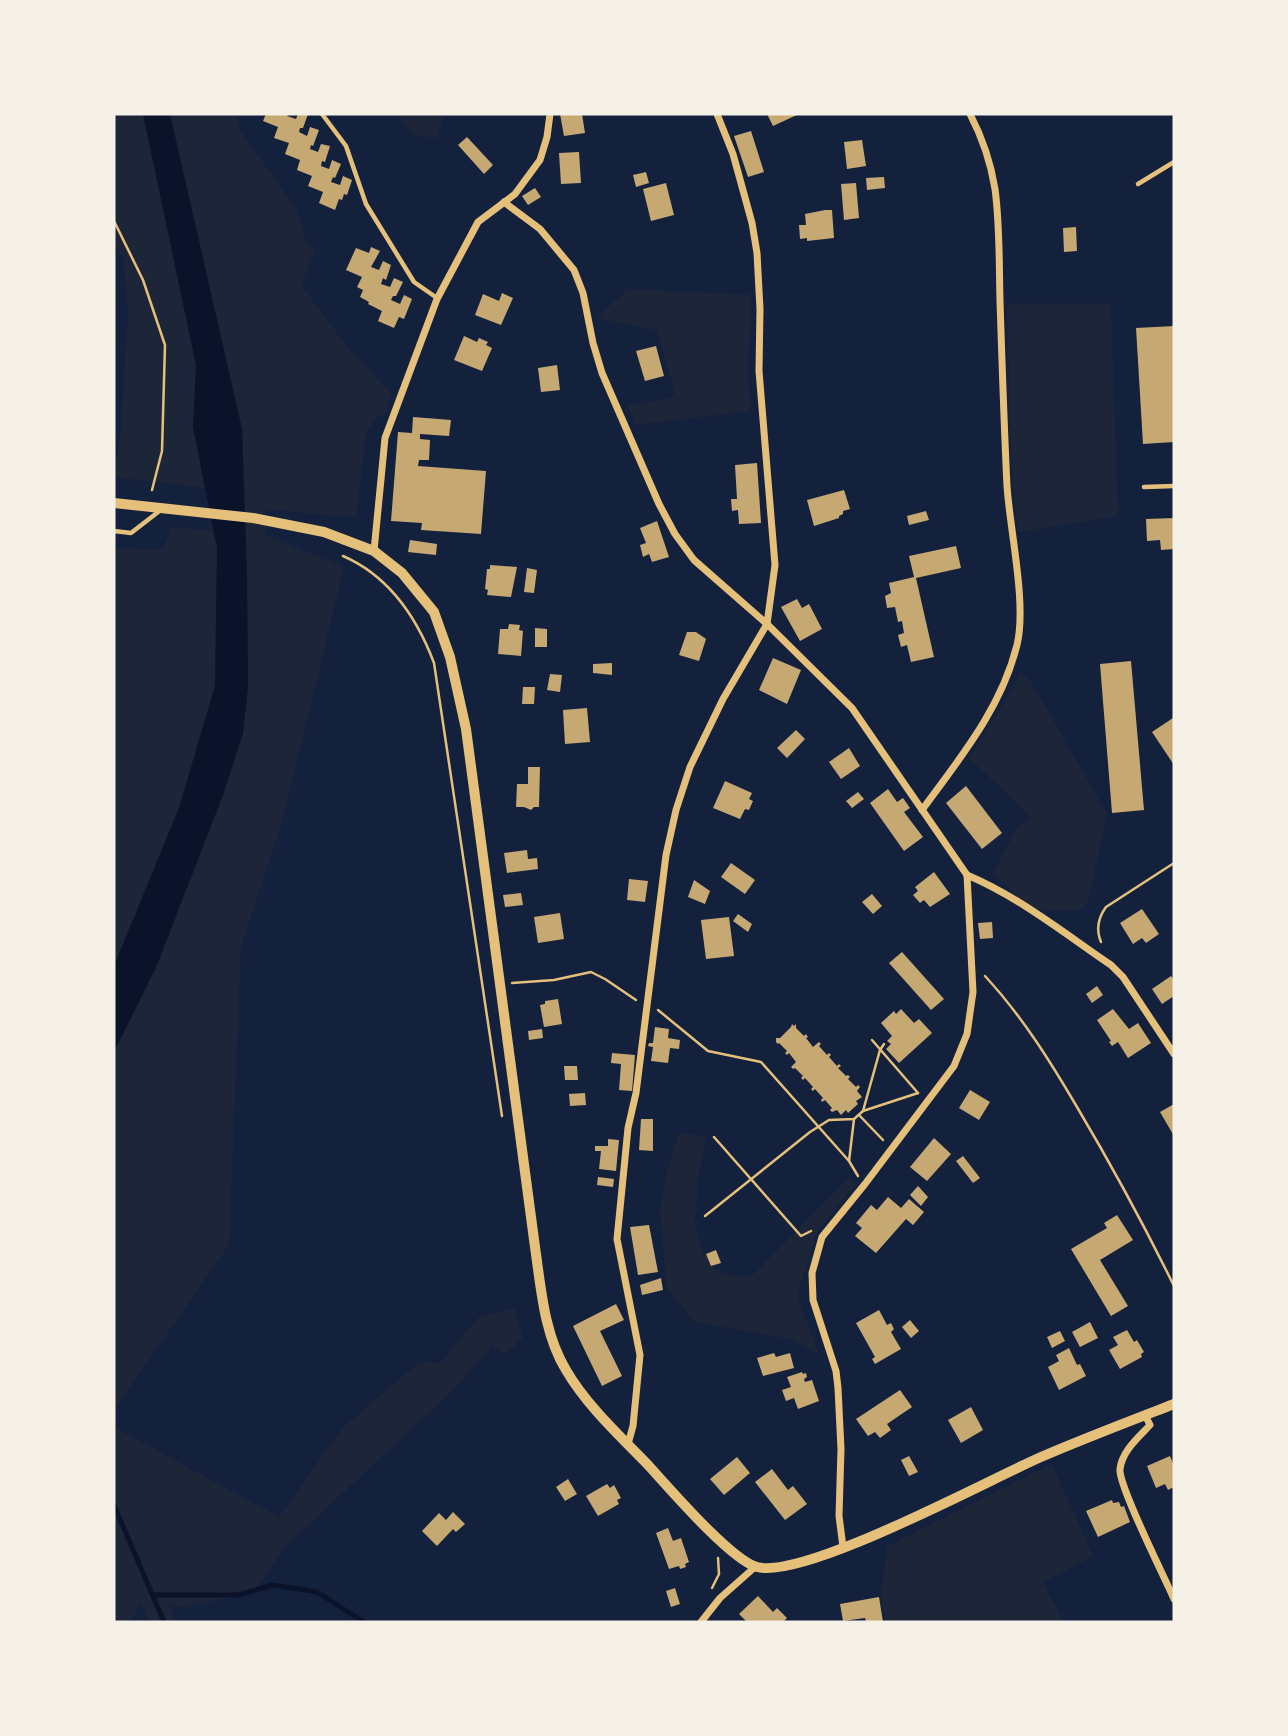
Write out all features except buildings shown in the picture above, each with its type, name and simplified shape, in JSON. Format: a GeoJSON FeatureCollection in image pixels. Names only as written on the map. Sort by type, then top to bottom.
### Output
{"type":"FeatureCollection","features":[{"type":"Feature","properties":{"kind":"street"},"geometry":{"type":"LineString","coordinates":[[374,551],[385,438],[438,299],[478,222],[525,183],[540,160],[550,114]]}},
{"type":"Feature","properties":{"kind":"street"},"geometry":{"type":"LineString","coordinates":[[628,1444],[633,1426],[640,1355],[617,1239],[628,1128],[636,1093],[666,855],[673,821],[690,767],[723,699],[767,624],[775,565],[759,371],[757,253],[752,223],[733,154],[718,114]]}},
{"type":"Feature","properties":{"kind":"street"},"geometry":{"type":"LineString","coordinates":[[922,810],[969,748],[987,719],[1009,668],[1020,626],[1005,445],[997,209],[987,160],[978,129],[970,114]]}},
{"type":"Feature","properties":{"kind":"street"},"geometry":{"type":"LineString","coordinates":[[504,202],[540,229],[573,270],[583,293],[602,373],[659,505],[675,534],[694,561],[767,624],[852,708],[967,875],[972,1010],[964,1045],[954,1066],[821,1240],[812,1273],[813,1300],[836,1371],[838,1388],[841,1449],[839,1516],[843,1547]]}},
{"type":"Feature","properties":{"kind":"street"},"geometry":{"type":"LineString","coordinates":[[114,503],[253,518],[324,533],[374,551],[402,573],[425,600],[440,626],[450,657],[466,729],[537,1258],[549,1327],[565,1369],[587,1400],[734,1553],[755,1567],[773,1569],[789,1566],[877,1534],[1041,1457],[1174,1404]]}},
{"type":"Feature","properties":{"kind":"street"},"geometry":{"type":"LineString","coordinates":[[967,875],[1013,898],[1111,965],[1123,977],[1174,1054]]}},
{"type":"Feature","properties":{"kind":"street"},"geometry":{"type":"LineString","coordinates":[[1146,1415],[1150,1425],[1126,1451],[1119,1470],[1127,1495],[1174,1599]]}},
{"type":"Feature","properties":{"kind":"street"},"geometry":{"type":"LineString","coordinates":[[701,1622],[720,1598],[755,1567]]}},
{"type":"Feature","properties":{"kind":"lane"},"geometry":{"type":"LineString","coordinates":[[322,114],[346,146],[366,204],[414,282],[438,299]]}},
{"type":"Feature","properties":{"kind":"lane"},"geometry":{"type":"LineString","coordinates":[[1138,184],[1174,162]]}},
{"type":"Feature","properties":{"kind":"lane"},"geometry":{"type":"LineString","coordinates":[[1144,487],[1174,486]]}},
{"type":"Feature","properties":{"kind":"lane"},"geometry":{"type":"LineString","coordinates":[[114,531],[131,533],[163,509]]}},
{"type":"Feature","properties":{"kind":"path"},"geometry":{"type":"LineString","coordinates":[[114,221],[143,280],[165,345],[162,451],[152,491]]}},
{"type":"Feature","properties":{"kind":"path"},"geometry":{"type":"LineString","coordinates":[[1111,965],[1099,936],[1098,923],[1101,914],[1106,907],[1174,863]]}},
{"type":"Feature","properties":{"kind":"path"},"geometry":{"type":"LineString","coordinates":[[972,963],[1022,1018],[1042,1049],[1107,1157],[1174,1286]]}},
{"type":"Feature","properties":{"kind":"path"},"geometry":{"type":"LineString","coordinates":[[500,985],[554,980],[591,972],[659,1010],[708,1051],[761,1062],[849,1161],[865,1184]]}},
{"type":"Feature","properties":{"kind":"path"},"geometry":{"type":"LineString","coordinates":[[705,1216],[829,1120],[854,1119],[863,1111],[918,1093],[872,1040]]}},
{"type":"Feature","properties":{"kind":"path"},"geometry":{"type":"LineString","coordinates":[[863,1111],[884,1044]]}},
{"type":"Feature","properties":{"kind":"path"},"geometry":{"type":"LineString","coordinates":[[859,1115],[892,1149]]}},
{"type":"Feature","properties":{"kind":"path"},"geometry":{"type":"LineString","coordinates":[[849,1161],[854,1119]]}},
{"type":"Feature","properties":{"kind":"path"},"geometry":{"type":"LineString","coordinates":[[714,1137],[801,1236],[810,1230],[821,1240]]}},
{"type":"Feature","properties":{"kind":"shaded area"},"geometry":{"type":"Polygon","coordinates":[[[114,114],[143,114],[196,365],[193,427],[205,488],[114,477],[114,459],[117,458],[121,428],[128,311],[123,257],[114,244],[114,114]]]}},
{"type":"Feature","properties":{"kind":"shaded area"},"geometry":{"type":"Polygon","coordinates":[[[143,114],[170,114],[242,429],[248,687],[243,733],[223,795],[157,965],[114,1052],[114,966],[179,808],[215,686],[217,548],[193,427],[196,365],[143,114]]]}},
{"type":"Feature","properties":{"kind":"shaded area"},"geometry":{"type":"Polygon","coordinates":[[[170,114],[237,114],[239,129],[296,208],[306,242],[316,249],[301,285],[349,349],[391,393],[386,414],[379,416],[366,432],[356,518],[265,509],[266,535],[344,567],[283,819],[241,946],[229,1245],[114,1410],[114,1052],[157,965],[223,795],[243,733],[248,687],[242,429],[170,114]]]}},
{"type":"Feature","properties":{"kind":"shaded area"},"geometry":{"type":"Polygon","coordinates":[[[444,114],[437,139],[412,134],[399,115],[444,114]]]}},
{"type":"Feature","properties":{"kind":"shaded area"},"geometry":{"type":"Polygon","coordinates":[[[628,289],[751,295],[748,371],[750,411],[636,425],[627,406],[676,397],[657,330],[596,318],[628,289]]]}},
{"type":"Feature","properties":{"kind":"shaded area"},"geometry":{"type":"Polygon","coordinates":[[[1111,303],[1118,516],[1018,532],[1012,478],[1007,304],[1111,303]]]}},
{"type":"Feature","properties":{"kind":"shaded area"},"geometry":{"type":"Polygon","coordinates":[[[173,527],[213,531],[217,548],[215,686],[179,808],[114,966],[114,548],[162,550],[173,527]]]}},
{"type":"Feature","properties":{"kind":"shaded area"},"geometry":{"type":"Polygon","coordinates":[[[1020,671],[1032,683],[1107,814],[1088,903],[1078,911],[1031,910],[993,873],[1018,826],[1032,818],[969,758],[1015,685],[1020,671]]]}},
{"type":"Feature","properties":{"kind":"shaded area"},"geometry":{"type":"Polygon","coordinates":[[[679,1133],[706,1136],[698,1180],[695,1223],[703,1255],[706,1254],[712,1269],[728,1274],[754,1274],[849,1177],[857,1182],[817,1232],[797,1296],[819,1354],[790,1339],[695,1322],[667,1288],[660,1211],[667,1171],[679,1133]]]}},
{"type":"Feature","properties":{"kind":"shaded area"},"geometry":{"type":"Polygon","coordinates":[[[514,1308],[523,1337],[506,1354],[492,1347],[451,1392],[283,1549],[256,1590],[185,1608],[168,1603],[175,1622],[149,1622],[141,1603],[131,1622],[114,1622],[114,1427],[279,1517],[343,1427],[420,1362],[440,1363],[479,1317],[514,1308]]]}},
{"type":"Feature","properties":{"kind":"shaded area"},"geometry":{"type":"Polygon","coordinates":[[[1052,1464],[1093,1556],[1043,1583],[1064,1622],[886,1622],[881,1596],[887,1546],[1052,1464]]]}},
{"type":"Feature","properties":{"kind":"waterway"},"geometry":{"type":"LineString","coordinates":[[114,1505],[164,1622]]}},
{"type":"Feature","properties":{"kind":"waterway"},"geometry":{"type":"LineString","coordinates":[[154,1595],[238,1595],[273,1585],[317,1592],[364,1622]]}}]}
